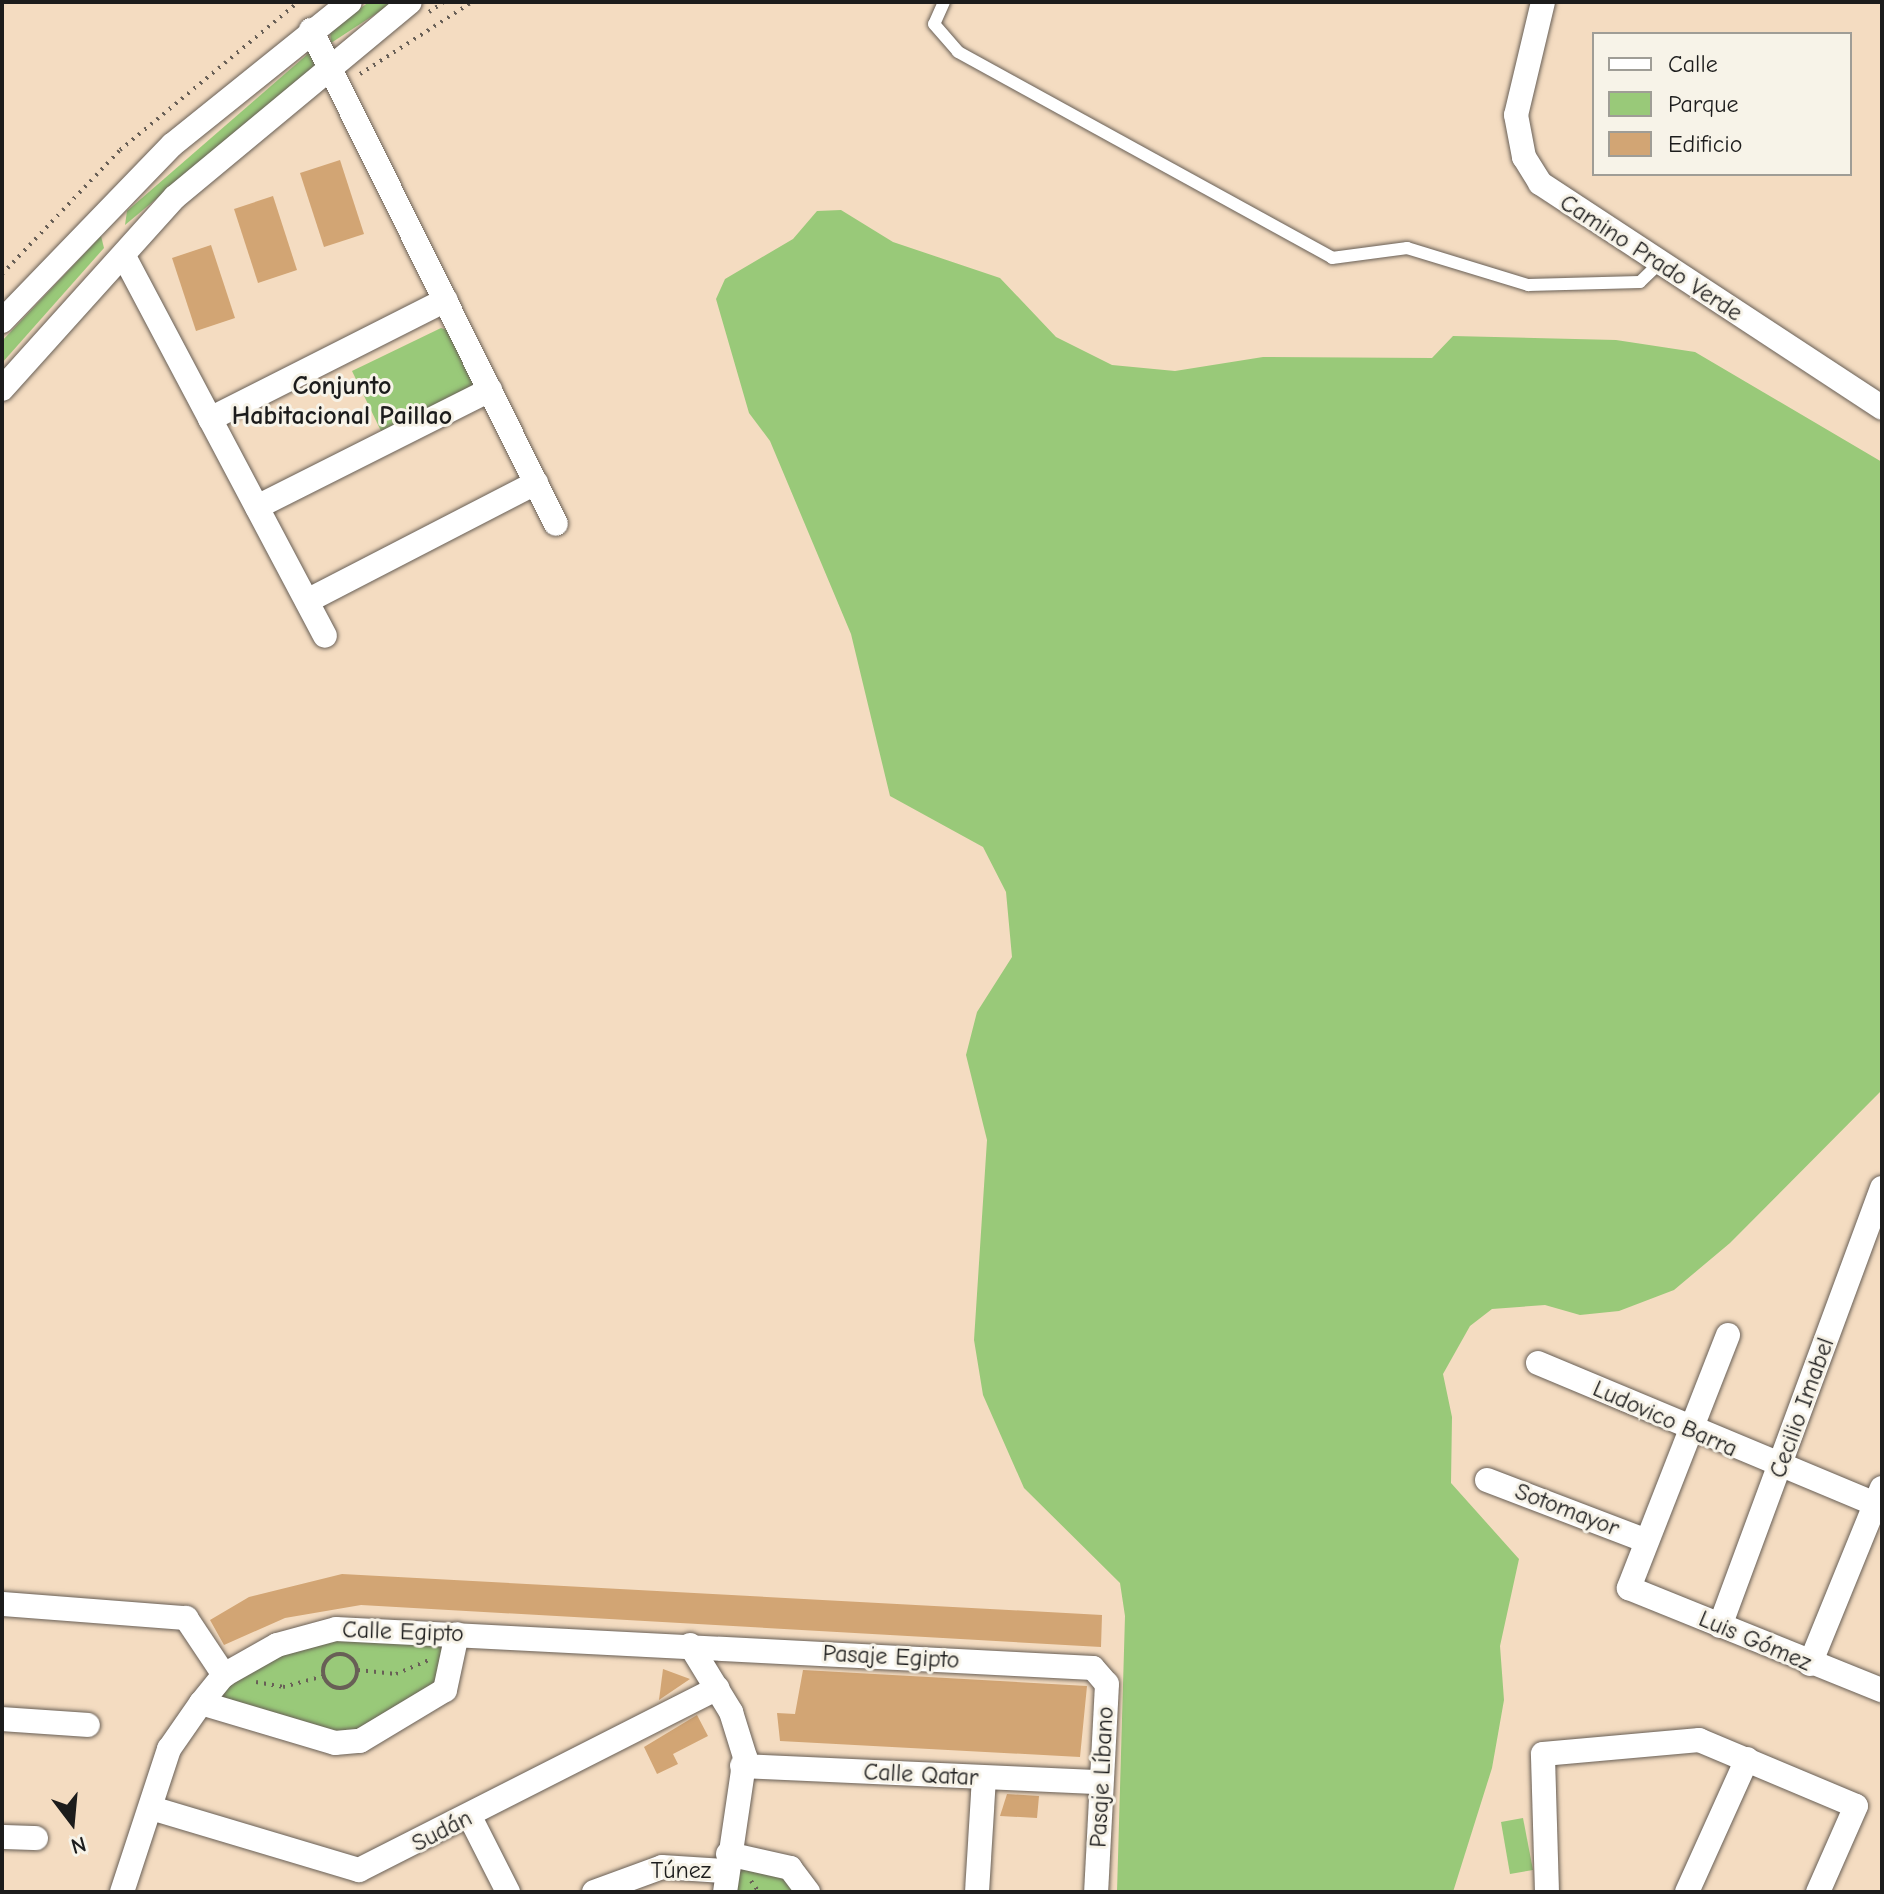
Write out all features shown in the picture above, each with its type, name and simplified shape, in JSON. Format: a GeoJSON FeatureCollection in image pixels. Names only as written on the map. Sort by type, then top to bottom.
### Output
{"type":"FeatureCollection","features":[{"type":"Feature","properties":{"kind":"street"},"geometry":{"type":"LineString","coordinates":[[2,321],[96,220],[205,115],[350,2]]}},
{"type":"Feature","properties":{"kind":"street"},"geometry":{"type":"LineString","coordinates":[[2,389],[124,254],[335,76],[410,2]]}},
{"type":"Feature","properties":{"kind":"street","name":"Camino Prado Verde"},"geometry":{"type":"LineString","coordinates":[[1543,2],[1517,102],[1524,157],[1551,195],[1661,262],[1882,408]]}},
{"type":"Feature","properties":{"kind":"street"},"geometry":{"type":"LineString","coordinates":[[311,30],[556,524]]}},
{"type":"Feature","properties":{"kind":"street"},"geometry":{"type":"LineString","coordinates":[[96,220],[124,254],[325,636]]}},
{"type":"Feature","properties":{"kind":"street"},"geometry":{"type":"LineString","coordinates":[[210,419],[446,300]]}},
{"type":"Feature","properties":{"kind":"street"},"geometry":{"type":"LineString","coordinates":[[257,507],[490,390]]}},
{"type":"Feature","properties":{"kind":"street"},"geometry":{"type":"LineString","coordinates":[[307,601],[536,483]]}},
{"type":"Feature","properties":{"kind":"street","name":"Cecilio Imabel"},"geometry":{"type":"LineString","coordinates":[[1720,1626],[1882,1188]]}},
{"type":"Feature","properties":{"kind":"street"},"geometry":{"type":"LineString","coordinates":[[1647,1541],[1728,1335]]}},
{"type":"Feature","properties":{"kind":"street","name":"Ludovico Barra"},"geometry":{"type":"LineString","coordinates":[[1538,1363],[1780,1469],[1880,1500]]}},
{"type":"Feature","properties":{"kind":"street","name":"Sotomayor"},"geometry":{"type":"LineString","coordinates":[[1487,1480],[1647,1541]]}},
{"type":"Feature","properties":{"kind":"street"},"geometry":{"type":"LineString","coordinates":[[1810,1664],[1880,1500]]}},
{"type":"Feature","properties":{"kind":"street","name":"Luis Gómez"},"geometry":{"type":"LineString","coordinates":[[1647,1541],[1629,1588],[1810,1664],[1882,1690]]}},
{"type":"Feature","properties":{"kind":"street"},"geometry":{"type":"LineString","coordinates":[[2,1604],[186,1618],[224,1675]]}},
{"type":"Feature","properties":{"kind":"street","name":"Calle Egipto"},"geometry":{"type":"LineString","coordinates":[[122,1892],[169,1749],[224,1675],[277,1645],[336,1629],[446,1640],[690,1645]]}},
{"type":"Feature","properties":{"kind":"street"},"geometry":{"type":"LineString","coordinates":[[201,1703],[335,1743],[360,1741],[445,1690],[446,1640]]}},
{"type":"Feature","properties":{"kind":"street"},"geometry":{"type":"LineString","coordinates":[[690,1645],[731,1712],[742,1766],[726,1872]]}},
{"type":"Feature","properties":{"kind":"street","name":"Pasaje Egipto"},"geometry":{"type":"LineString","coordinates":[[690,1645],[1093,1668]]}},
{"type":"Feature","properties":{"kind":"street","name":"Pasaje Líbano"},"geometry":{"type":"LineString","coordinates":[[1093,1668],[1107,1684],[1096,1892]]}},
{"type":"Feature","properties":{"kind":"street","name":"Sudán"},"geometry":{"type":"LineString","coordinates":[[151,1808],[359,1870],[470,1817],[717,1688]]}},
{"type":"Feature","properties":{"kind":"street"},"geometry":{"type":"LineString","coordinates":[[2,1719],[88,1725]]}},
{"type":"Feature","properties":{"kind":"street"},"geometry":{"type":"LineString","coordinates":[[1547,1892],[1543,1754],[1699,1740],[1856,1806],[1818,1892]]}},
{"type":"Feature","properties":{"kind":"street"},"geometry":{"type":"LineString","coordinates":[[1687,1892],[1747,1759]]}},
{"type":"Feature","properties":{"kind":"street","name":"Calle Qatar"},"geometry":{"type":"LineString","coordinates":[[742,1766],[1100,1782]]}},
{"type":"Feature","properties":{"kind":"street"},"geometry":{"type":"LineString","coordinates":[[977,1892],[984,1778]]}},
{"type":"Feature","properties":{"kind":"street"},"geometry":{"type":"LineString","coordinates":[[470,1817],[508,1892]]}},
{"type":"Feature","properties":{"kind":"street"},"geometry":{"type":"LineString","coordinates":[[2,1837],[36,1838]]}},
{"type":"Feature","properties":{"kind":"street","name":"Túnez"},"geometry":{"type":"LineString","coordinates":[[594,1892],[662,1867],[726,1872],[790,1868],[808,1892]]}},
{"type":"Feature","properties":{"kind":"lane"},"geometry":{"type":"LineString","coordinates":[[944,2],[934,24],[958,52],[1332,258],[1407,248],[1528,285],[1640,282],[1661,262]]}},
{"type":"Feature","properties":{"kind":"path"},"geometry":{"type":"LineString","coordinates":[[2,274],[120,150],[298,2]]}},
{"type":"Feature","properties":{"kind":"path"},"geometry":{"type":"LineString","coordinates":[[335,76],[472,2]]}},
{"type":"Feature","properties":{"kind":"path"},"geometry":{"type":"LineString","coordinates":[[358,1670],[415,1671],[446,1640]]}},
{"type":"Feature","properties":{"kind":"path"},"geometry":{"type":"LineString","coordinates":[[324,1676],[324,1665],[337,1654],[349,1656],[358,1670]]}},
{"type":"Feature","properties":{"kind":"path"},"geometry":{"type":"LineString","coordinates":[[224,1675],[275,1688],[324,1676],[346,1688],[358,1670]]}},
{"type":"Feature","properties":{"kind":"path"},"geometry":{"type":"LineString","coordinates":[[750,1880],[759,1892]]}},
{"type":"Feature","properties":{"kind":"green space"},"geometry":{"type":"Polygon","coordinates":[[[369,2],[394,2],[331,43],[330,30],[369,2]]]}},
{"type":"Feature","properties":{"kind":"green space"},"geometry":{"type":"Polygon","coordinates":[[[310,52],[318,64],[125,225],[127,211],[310,52]]]}},
{"type":"Feature","properties":{"kind":"green space"},"geometry":{"type":"Polygon","coordinates":[[[841,210],[893,242],[1000,278],[1056,337],[1112,365],[1175,371],[1263,357],[1432,358],[1453,336],[1616,340],[1695,352],[1882,462],[1882,1090],[1730,1243],[1674,1290],[1619,1311],[1580,1315],[1545,1305],[1492,1309],[1470,1326],[1443,1374],[1452,1417],[1451,1483],[1519,1559],[1500,1646],[1504,1700],[1492,1768],[1453,1892],[1117,1892],[1125,1616],[1120,1583],[1024,1488],[983,1395],[974,1340],[987,1140],[966,1055],[977,1012],[1012,957],[1006,892],[983,847],[890,796],[851,634],[770,441],[749,413],[716,299],[725,279],[793,239],[817,211],[841,210]]]}},
{"type":"Feature","properties":{"kind":"green space"},"geometry":{"type":"Polygon","coordinates":[[[101,236],[104,248],[2,363],[2,341],[101,236]]]}},
{"type":"Feature","properties":{"kind":"green space"},"geometry":{"type":"Polygon","coordinates":[[[441,328],[454,332],[478,385],[381,431],[352,371],[441,328]]]}},
{"type":"Feature","properties":{"kind":"green space"},"geometry":{"type":"Polygon","coordinates":[[[344,1638],[441,1642],[441,1687],[345,1737],[214,1698],[266,1660],[344,1638]]]}},
{"type":"Feature","properties":{"kind":"green space"},"geometry":{"type":"Polygon","coordinates":[[[1523,1818],[1533,1870],[1510,1874],[1501,1822],[1523,1818]]]}},
{"type":"Feature","properties":{"kind":"green space"},"geometry":{"type":"Polygon","coordinates":[[[747,1862],[779,1867],[800,1892],[734,1892],[732,1871],[747,1862]]]}},
{"type":"Feature","properties":{"kind":"building"},"geometry":{"type":"Polygon","coordinates":[[[340,160],[364,234],[324,247],[300,173],[340,160]]]}},
{"type":"Feature","properties":{"kind":"building"},"geometry":{"type":"Polygon","coordinates":[[[273,196],[297,270],[258,283],[234,209],[273,196]]]}},
{"type":"Feature","properties":{"kind":"building"},"geometry":{"type":"Polygon","coordinates":[[[211,245],[235,318],[196,331],[172,258],[211,245]]]}},
{"type":"Feature","properties":{"kind":"building"},"geometry":{"type":"Polygon","coordinates":[[[342,1574],[1102,1615],[1101,1647],[361,1605],[285,1618],[224,1645],[210,1620],[249,1597],[342,1574]]]}},
{"type":"Feature","properties":{"kind":"building"},"geometry":{"type":"Polygon","coordinates":[[[663,1669],[690,1679],[659,1700],[663,1669]]]}},
{"type":"Feature","properties":{"kind":"building"},"geometry":{"type":"Polygon","coordinates":[[[803,1670],[1087,1686],[1080,1757],[780,1741],[777,1713],[795,1714],[803,1670]]]}},
{"type":"Feature","properties":{"kind":"building"},"geometry":{"type":"Polygon","coordinates":[[[697,1715],[708,1736],[673,1754],[678,1764],[657,1774],[644,1747],[697,1715]]]}},
{"type":"Feature","properties":{"kind":"building"},"geometry":{"type":"Polygon","coordinates":[[[1007,1794],[1039,1796],[1037,1818],[1000,1816],[1007,1794]]]}},
{"type":"Feature","properties":{"kind":"district","name":"Conjunto Habitacional Paillao"},"geometry":{"type":"Point","coordinates":[342,402]}}]}
